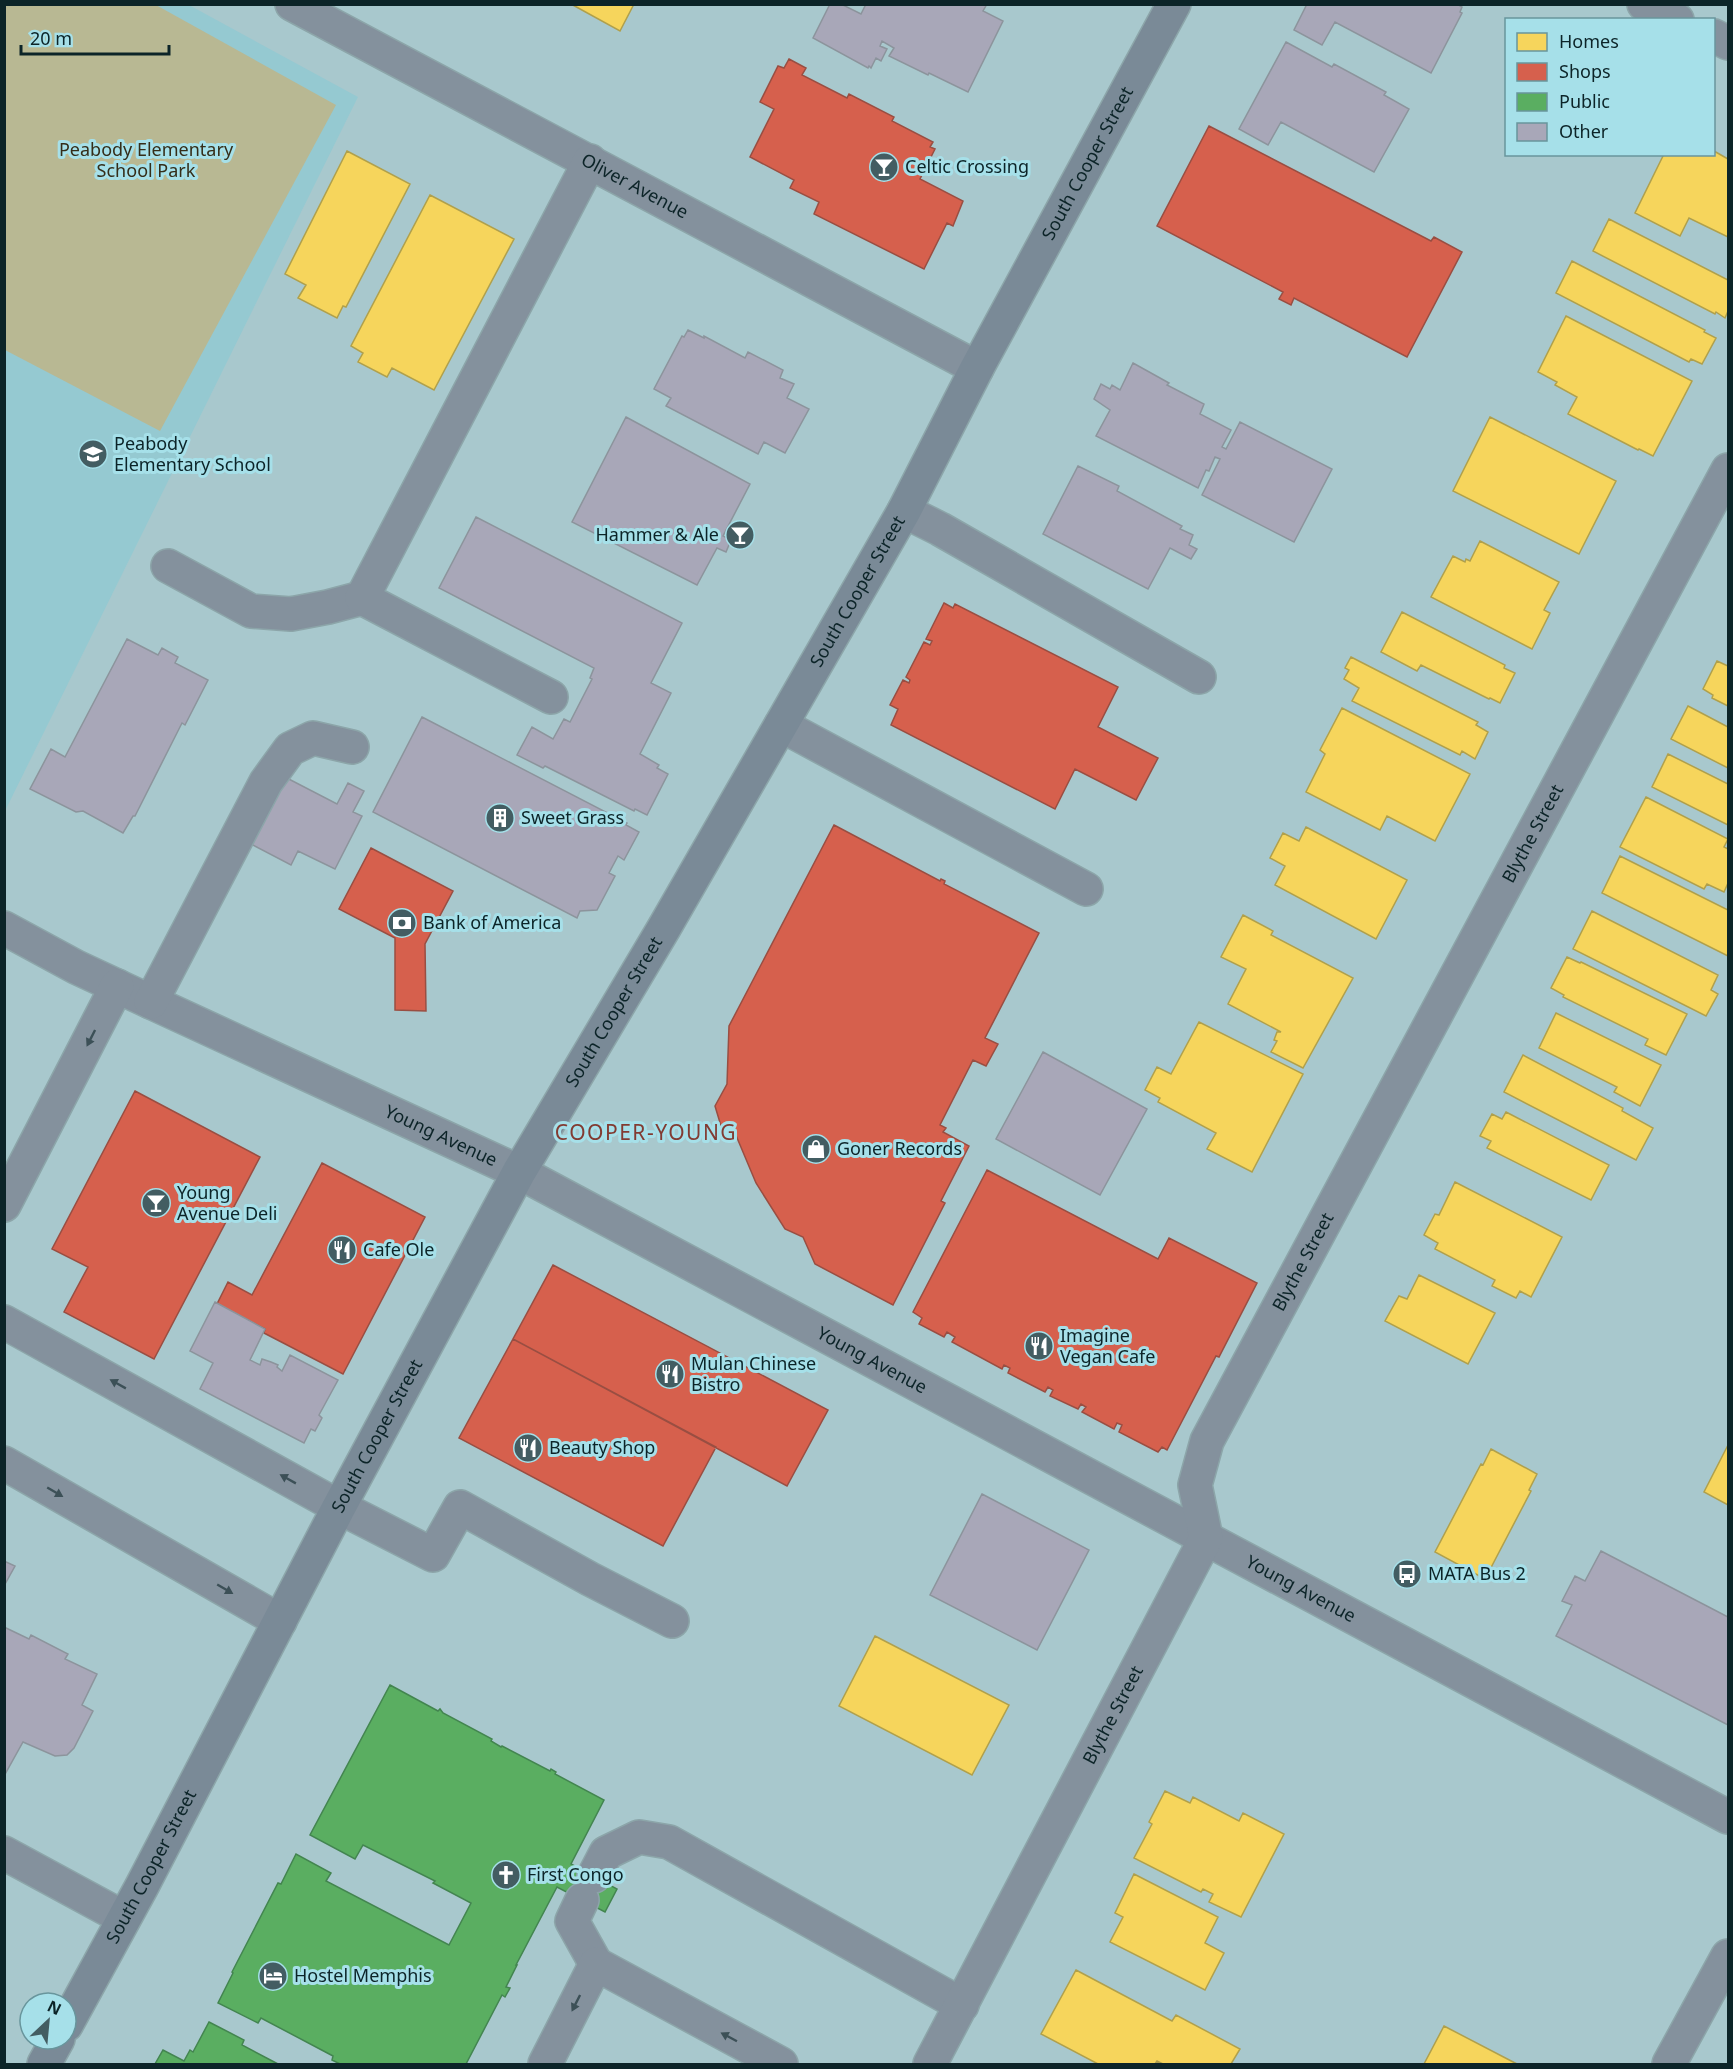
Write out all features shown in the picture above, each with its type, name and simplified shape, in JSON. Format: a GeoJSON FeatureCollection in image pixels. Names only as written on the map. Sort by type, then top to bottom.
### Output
{"type":"FeatureCollection","features":[{"type":"Feature","properties":{"kind":"main road","name":"South Cooper Street"},"geometry":{"type":"LineString","coordinates":[[78,2003],[339,1507],[519,1172],[664,928],[904,511],[977,368],[1174,4]]}},
{"type":"Feature","properties":{"kind":"street","name":"Oliver Avenue"},"geometry":{"type":"LineString","coordinates":[[292,4],[977,368]]}},
{"type":"Feature","properties":{"kind":"street"},"geometry":{"type":"LineString","coordinates":[[1644,4],[1673,18]]}},
{"type":"Feature","properties":{"kind":"street"},"geometry":{"type":"LineString","coordinates":[[362,598],[590,161]]}},
{"type":"Feature","properties":{"kind":"street","name":"Blythe Street"},"geometry":{"type":"LineString","coordinates":[[930,2064],[1206,1538],[1195,1485],[1207,1441],[1728,470]]}},
{"type":"Feature","properties":{"kind":"street"},"geometry":{"type":"LineString","coordinates":[[904,511],[940,529],[1198,677]]}},
{"type":"Feature","properties":{"kind":"street"},"geometry":{"type":"LineString","coordinates":[[168,566],[251,611],[291,614],[362,598],[551,697]]}},
{"type":"Feature","properties":{"kind":"street"},"geometry":{"type":"LineString","coordinates":[[781,725],[1086,890]]}},
{"type":"Feature","properties":{"kind":"street"},"geometry":{"type":"LineString","coordinates":[[151,1002],[266,782],[290,749],[313,738],[352,747]]}},
{"type":"Feature","properties":{"kind":"street","name":"Young Avenue"},"geometry":{"type":"LineString","coordinates":[[4,928],[76,967],[519,1172],[1728,1817]]}},
{"type":"Feature","properties":{"kind":"street"},"geometry":{"type":"LineString","coordinates":[[4,1205],[117,986]]}},
{"type":"Feature","properties":{"kind":"street"},"geometry":{"type":"LineString","coordinates":[[4,1322],[339,1507],[433,1555],[460,1507],[590,1579],[672,1621]]}},
{"type":"Feature","properties":{"kind":"street"},"geometry":{"type":"LineString","coordinates":[[4,1463],[280,1621]]}},
{"type":"Feature","properties":{"kind":"street"},"geometry":{"type":"LineString","coordinates":[[781,2064],[596,1964],[572,1921],[606,1853],[639,1837],[669,1842],[962,2005]]}},
{"type":"Feature","properties":{"kind":"street"},"geometry":{"type":"LineString","coordinates":[[4,1853],[124,1918]]}},
{"type":"Feature","properties":{"kind":"street"},"geometry":{"type":"LineString","coordinates":[[1669,2064],[1728,1956]]}},
{"type":"Feature","properties":{"kind":"street"},"geometry":{"type":"LineString","coordinates":[[545,2064],[596,1964]]}},
{"type":"Feature","properties":{"kind":"shaded area","name":"Peabody Elementary School Park"},"geometry":{"type":"Polygon","coordinates":[[[5,5],[189,5],[358,97],[5,811],[5,5]]]}},
{"type":"Feature","properties":{"kind":"green space","name":"Peabody Elementary School Park"},"geometry":{"type":"Polygon","coordinates":[[[4,5],[156,5],[336,105],[160,431],[5,350],[4,5]]]}},
{"type":"Feature","properties":{"kind":"building: Homes"},"geometry":{"type":"Polygon","coordinates":[[[571,4],[634,4],[620,31],[571,4]]]}},
{"type":"Feature","properties":{"kind":"building: Homes"},"geometry":{"type":"Polygon","coordinates":[[[347,151],[410,184],[346,307],[343,306],[337,318],[298,298],[306,285],[285,274],[347,151]]]}},
{"type":"Feature","properties":{"kind":"building: Homes"},"geometry":{"type":"Polygon","coordinates":[[[1715,152],[1728,159],[1728,237],[1689,218],[1680,236],[1635,213],[1663,156],[1715,156],[1715,152]]]}},
{"type":"Feature","properties":{"kind":"building: Homes"},"geometry":{"type":"Polygon","coordinates":[[[430,195],[514,239],[434,390],[392,368],[387,377],[358,362],[363,353],[351,346],[430,195]]]}},
{"type":"Feature","properties":{"kind":"building: Homes"},"geometry":{"type":"Polygon","coordinates":[[[1609,219],[1728,280],[1728,311],[1725,318],[1593,251],[1609,219]]]}},
{"type":"Feature","properties":{"kind":"building: Homes"},"geometry":{"type":"Polygon","coordinates":[[[1572,261],[1705,330],[1704,332],[1716,338],[1702,364],[1691,359],[1689,362],[1556,293],[1572,261]]]}},
{"type":"Feature","properties":{"kind":"building: Homes"},"geometry":{"type":"Polygon","coordinates":[[[1566,316],[1692,381],[1653,456],[1568,414],[1577,397],[1555,385],[1557,382],[1538,372],[1566,316]]]}},
{"type":"Feature","properties":{"kind":"building: Homes"},"geometry":{"type":"Polygon","coordinates":[[[1490,417],[1616,481],[1579,554],[1453,491],[1490,417]]]}},
{"type":"Feature","properties":{"kind":"building: Homes"},"geometry":{"type":"Polygon","coordinates":[[[1480,541],[1559,582],[1544,610],[1550,613],[1532,649],[1431,597],[1453,556],[1465,562],[1466,559],[1470,561],[1480,541]]]}},
{"type":"Feature","properties":{"kind":"building: Homes"},"geometry":{"type":"Polygon","coordinates":[[[1402,612],[1505,665],[1504,668],[1515,673],[1500,703],[1421,665],[1417,671],[1381,652],[1402,612]]]}},
{"type":"Feature","properties":{"kind":"building: Homes"},"geometry":{"type":"Polygon","coordinates":[[[1351,657],[1478,722],[1476,725],[1488,732],[1475,759],[1462,751],[1460,755],[1352,701],[1359,688],[1344,679],[1349,670],[1345,668],[1351,657]]]}},
{"type":"Feature","properties":{"kind":"building: Homes"},"geometry":{"type":"Polygon","coordinates":[[[1717,661],[1728,666],[1728,706],[1712,698],[1713,695],[1703,689],[1717,661]]]}},
{"type":"Feature","properties":{"kind":"building: Homes"},"geometry":{"type":"Polygon","coordinates":[[[1688,706],[1728,727],[1728,768],[1671,739],[1688,706]]]}},
{"type":"Feature","properties":{"kind":"building: Homes"},"geometry":{"type":"Polygon","coordinates":[[[1342,708],[1470,774],[1435,841],[1387,816],[1380,830],[1306,792],[1325,754],[1320,750],[1342,708]]]}},
{"type":"Feature","properties":{"kind":"building: Homes"},"geometry":{"type":"Polygon","coordinates":[[[1668,754],[1728,784],[1728,825],[1652,787],[1668,754]]]}},
{"type":"Feature","properties":{"kind":"building: Homes"},"geometry":{"type":"Polygon","coordinates":[[[1646,797],[1728,839],[1724,847],[1728,849],[1728,883],[1724,892],[1707,884],[1704,889],[1620,847],[1646,797]]]}},
{"type":"Feature","properties":{"kind":"building: Homes"},"geometry":{"type":"Polygon","coordinates":[[[1306,827],[1407,880],[1376,939],[1275,885],[1285,866],[1270,858],[1283,833],[1299,841],[1306,827]]]}},
{"type":"Feature","properties":{"kind":"building: Homes"},"geometry":{"type":"Polygon","coordinates":[[[1620,856],[1728,910],[1728,956],[1602,893],[1620,856]]]}},
{"type":"Feature","properties":{"kind":"building: Homes"},"geometry":{"type":"Polygon","coordinates":[[[1592,911],[1718,975],[1711,990],[1718,994],[1706,1016],[1573,949],[1592,911]]]}},
{"type":"Feature","properties":{"kind":"building: Homes"},"geometry":{"type":"Polygon","coordinates":[[[1243,915],[1273,931],[1271,935],[1353,978],[1303,1068],[1271,1052],[1277,1041],[1274,1040],[1277,1032],[1281,1032],[1228,1004],[1246,969],[1221,957],[1243,915]]]}},
{"type":"Feature","properties":{"kind":"building: Homes"},"geometry":{"type":"Polygon","coordinates":[[[1567,957],[1687,1014],[1666,1055],[1645,1045],[1648,1039],[1563,997],[1564,995],[1551,988],[1567,957]]]}},
{"type":"Feature","properties":{"kind":"building: Homes"},"geometry":{"type":"Polygon","coordinates":[[[1556,1013],[1661,1065],[1640,1106],[1614,1092],[1617,1087],[1539,1048],[1556,1013]]]}},
{"type":"Feature","properties":{"kind":"building: Homes"},"geometry":{"type":"Polygon","coordinates":[[[1199,1022],[1303,1074],[1252,1172],[1207,1149],[1216,1133],[1158,1102],[1160,1098],[1145,1090],[1157,1067],[1171,1074],[1199,1022]]]}},
{"type":"Feature","properties":{"kind":"building: Homes"},"geometry":{"type":"Polygon","coordinates":[[[1523,1055],[1623,1108],[1622,1111],[1653,1128],[1636,1160],[1504,1092],[1523,1055]]]}},
{"type":"Feature","properties":{"kind":"building: Homes"},"geometry":{"type":"Polygon","coordinates":[[[1506,1112],[1609,1165],[1591,1200],[1487,1148],[1491,1141],[1480,1136],[1492,1114],[1502,1119],[1506,1112]]]}},
{"type":"Feature","properties":{"kind":"building: Homes"},"geometry":{"type":"Polygon","coordinates":[[[1455,1182],[1562,1237],[1531,1297],[1520,1291],[1516,1298],[1492,1286],[1495,1280],[1435,1249],[1438,1243],[1424,1235],[1435,1214],[1439,1215],[1455,1182]]]}},
{"type":"Feature","properties":{"kind":"building: Homes"},"geometry":{"type":"Polygon","coordinates":[[[1419,1275],[1495,1313],[1468,1364],[1385,1321],[1399,1296],[1407,1299],[1419,1275]]]}},
{"type":"Feature","properties":{"kind":"building: Homes"},"geometry":{"type":"Polygon","coordinates":[[[1728,1445],[1728,1505],[1704,1492],[1728,1445]]]}},
{"type":"Feature","properties":{"kind":"building: Homes"},"geometry":{"type":"Polygon","coordinates":[[[1491,1449],[1537,1474],[1529,1490],[1531,1491],[1485,1579],[1435,1552],[1491,1449]]]}},
{"type":"Feature","properties":{"kind":"building: Homes"},"geometry":{"type":"Polygon","coordinates":[[[875,1636],[1009,1705],[972,1775],[839,1706],[875,1636]]]}},
{"type":"Feature","properties":{"kind":"building: Homes"},"geometry":{"type":"Polygon","coordinates":[[[1165,1791],[1190,1803],[1193,1797],[1239,1821],[1243,1813],[1284,1834],[1241,1917],[1209,1902],[1213,1894],[1203,1889],[1201,1892],[1134,1858],[1152,1824],[1149,1822],[1165,1791]]]}},
{"type":"Feature","properties":{"kind":"building: Homes"},"geometry":{"type":"Polygon","coordinates":[[[1134,1874],[1218,1917],[1205,1943],[1224,1953],[1205,1990],[1110,1942],[1123,1917],[1115,1913],[1134,1874]]]}},
{"type":"Feature","properties":{"kind":"building: Homes"},"geometry":{"type":"Polygon","coordinates":[[[1076,1970],[1172,2021],[1176,2015],[1240,2049],[1231,2064],[1163,2064],[1157,2061],[1155,2064],[1098,2064],[1041,2034],[1076,1970]]]}},
{"type":"Feature","properties":{"kind":"building: Homes"},"geometry":{"type":"Polygon","coordinates":[[[1444,2026],[1517,2064],[1424,2064],[1444,2026]]]}},
{"type":"Feature","properties":{"kind":"building: Shops"},"geometry":{"type":"Polygon","coordinates":[[[789,59],[806,68],[802,75],[847,98],[849,94],[894,117],[892,121],[933,142],[930,147],[935,149],[920,179],[963,201],[953,226],[947,223],[924,269],[814,214],[819,202],[790,188],[794,180],[750,157],[774,109],[760,102],[778,66],[784,68],[789,59]]]}},
{"type":"Feature","properties":{"kind":"building: Shops"},"geometry":{"type":"Polygon","coordinates":[[[1209,126],[1431,241],[1434,237],[1462,252],[1407,357],[1294,298],[1291,305],[1279,299],[1283,292],[1157,226],[1209,126]]]}},
{"type":"Feature","properties":{"kind":"building: Shops"},"geometry":{"type":"Polygon","coordinates":[[[944,603],[953,608],[955,604],[1118,687],[1098,727],[1158,758],[1136,800],[1075,769],[1055,809],[891,725],[898,709],[890,705],[903,680],[909,683],[910,680],[906,677],[924,642],[930,645],[932,641],[926,639],[944,603]]]}},
{"type":"Feature","properties":{"kind":"building: Shops"},"geometry":{"type":"Polygon","coordinates":[[[834,825],[940,881],[941,879],[945,881],[944,884],[1039,933],[985,1038],[998,1044],[986,1066],[973,1060],[940,1125],[946,1128],[943,1132],[969,1146],[941,1201],[945,1203],[893,1305],[815,1264],[803,1237],[785,1229],[756,1183],[735,1133],[721,1126],[715,1106],[727,1084],[729,1026],[834,825]]]}},
{"type":"Feature","properties":{"kind":"building: Shops","name":"Bank of America"},"geometry":{"type":"Polygon","coordinates":[[[371,848],[453,891],[425,944],[426,1011],[395,1010],[395,938],[339,909],[371,848]]]}},
{"type":"Feature","properties":{"kind":"building: Shops","name":"Young Avenue Deli"},"geometry":{"type":"Polygon","coordinates":[[[135,1091],[260,1157],[154,1359],[64,1312],[88,1267],[52,1249],[135,1091]]]}},
{"type":"Feature","properties":{"kind":"building: Shops","name":"Cafe Ole"},"geometry":{"type":"Polygon","coordinates":[[[322,1163],[425,1217],[343,1374],[264,1333],[265,1329],[217,1304],[228,1282],[252,1295],[322,1163]]]}},
{"type":"Feature","properties":{"kind":"building: Shops"},"geometry":{"type":"Polygon","coordinates":[[[987,1170],[1158,1259],[1169,1238],[1257,1283],[1167,1450],[1162,1447],[1158,1452],[1119,1432],[1122,1425],[1117,1423],[1114,1429],[1082,1412],[1086,1407],[1081,1404],[1078,1409],[1050,1396],[1053,1390],[1048,1387],[1045,1392],[1008,1373],[1010,1368],[1004,1365],[1002,1369],[952,1342],[955,1337],[947,1332],[944,1337],[919,1324],[922,1318],[913,1312],[987,1170]]]}},
{"type":"Feature","properties":{"kind":"building: Shops","name":"Mulan Chinese Bistro"},"geometry":{"type":"Polygon","coordinates":[[[553,1265],[828,1410],[787,1486],[513,1339],[553,1265]]]}},
{"type":"Feature","properties":{"kind":"building: Shops"},"geometry":{"type":"Polygon","coordinates":[[[513,1339],[716,1447],[663,1546],[459,1438],[513,1339]]]}},
{"type":"Feature","properties":{"kind":"building: Public","name":"First Congo"},"geometry":{"type":"Polygon","coordinates":[[[390,1685],[438,1711],[440,1709],[443,1713],[492,1739],[491,1741],[501,1747],[550,1771],[551,1769],[556,1772],[555,1774],[604,1800],[571,1864],[617,1889],[605,1912],[557,1887],[516,1965],[506,1987],[510,1988],[505,1997],[502,1995],[466,2064],[340,2064],[332,2060],[333,2056],[261,2018],[258,2023],[218,2003],[278,1883],[281,1884],[296,1854],[331,1873],[326,1881],[449,1945],[471,1903],[433,1883],[435,1881],[363,1845],[355,1859],[310,1835],[390,1685]]]}},
{"type":"Feature","properties":{"kind":"building: Public"},"geometry":{"type":"Polygon","coordinates":[[[209,2022],[244,2040],[242,2045],[278,2064],[155,2064],[163,2050],[184,2061],[190,2050],[193,2052],[209,2022]]]}},
{"type":"Feature","properties":{"kind":"building: Other"},"geometry":{"type":"Polygon","coordinates":[[[830,4],[841,4],[861,14],[866,4],[987,4],[983,11],[1003,21],[968,92],[889,56],[894,48],[882,41],[880,46],[887,49],[881,61],[876,58],[871,68],[869,66],[868,68],[813,38],[830,4]]]}},
{"type":"Feature","properties":{"kind":"building: Other"},"geometry":{"type":"Polygon","coordinates":[[[1307,4],[1457,4],[1462,7],[1460,12],[1462,13],[1431,73],[1335,22],[1322,45],[1294,30],[1307,4]]]}},
{"type":"Feature","properties":{"kind":"building: Other"},"geometry":{"type":"Polygon","coordinates":[[[1286,42],[1386,92],[1384,95],[1409,109],[1374,172],[1281,122],[1268,145],[1239,129],[1286,42]]]}},
{"type":"Feature","properties":{"kind":"building: Other"},"geometry":{"type":"Polygon","coordinates":[[[688,330],[745,358],[748,352],[783,370],[780,378],[794,384],[787,398],[809,409],[785,453],[764,442],[758,454],[666,406],[671,398],[654,389],[682,336],[684,337],[688,330]]]}},
{"type":"Feature","properties":{"kind":"building: Other"},"geometry":{"type":"Polygon","coordinates":[[[1133,363],[1169,383],[1167,385],[1204,404],[1200,414],[1231,430],[1222,447],[1226,449],[1240,422],[1332,469],[1294,542],[1202,495],[1220,459],[1215,457],[1198,488],[1096,436],[1110,410],[1094,399],[1101,384],[1110,389],[1112,385],[1120,390],[1133,363]]]}},
{"type":"Feature","properties":{"kind":"building: Other"},"geometry":{"type":"Polygon","coordinates":[[[626,417],[750,484],[723,536],[731,540],[726,552],[717,548],[697,585],[572,522],[626,417]]]}},
{"type":"Feature","properties":{"kind":"building: Other"},"geometry":{"type":"Polygon","coordinates":[[[1078,466],[1119,486],[1117,491],[1182,526],[1180,529],[1193,535],[1189,545],[1197,549],[1191,559],[1170,548],[1148,589],[1043,534],[1078,466]]]}},
{"type":"Feature","properties":{"kind":"building: Other"},"geometry":{"type":"Polygon","coordinates":[[[476,517],[682,623],[651,683],[671,693],[640,754],[659,765],[657,768],[668,774],[647,815],[635,809],[634,811],[545,766],[543,768],[517,755],[532,727],[553,739],[564,719],[570,722],[592,679],[590,678],[594,668],[439,588],[476,517]]]}},
{"type":"Feature","properties":{"kind":"building: Other"},"geometry":{"type":"Polygon","coordinates":[[[127,639],[158,655],[162,648],[178,657],[175,663],[208,680],[185,725],[182,723],[135,816],[123,833],[83,811],[76,812],[30,789],[51,749],[65,757],[127,639]]]}},
{"type":"Feature","properties":{"kind":"building: Other","name":"Sweet Grass"},"geometry":{"type":"Polygon","coordinates":[[[422,717],[627,823],[626,825],[639,832],[624,860],[618,856],[609,873],[615,876],[597,910],[580,911],[577,918],[373,812],[422,717]]]}},
{"type":"Feature","properties":{"kind":"building: Other"},"geometry":{"type":"Polygon","coordinates":[[[281,775],[337,804],[348,783],[364,791],[353,812],[362,816],[335,869],[298,851],[291,865],[247,842],[281,775]]]}},
{"type":"Feature","properties":{"kind":"building: Other"},"geometry":{"type":"Polygon","coordinates":[[[1043,1052],[1147,1109],[1100,1195],[996,1139],[1043,1052]]]}},
{"type":"Feature","properties":{"kind":"building: Other"},"geometry":{"type":"Polygon","coordinates":[[[215,1302],[265,1329],[250,1360],[260,1365],[262,1359],[271,1362],[278,1365],[277,1367],[282,1371],[290,1355],[338,1380],[319,1415],[322,1418],[315,1431],[311,1429],[304,1443],[200,1389],[213,1363],[190,1351],[215,1302]]]}},
{"type":"Feature","properties":{"kind":"building: Other"},"geometry":{"type":"Polygon","coordinates":[[[982,1494],[1089,1550],[1037,1650],[930,1595],[982,1494]]]}},
{"type":"Feature","properties":{"kind":"building: Other"},"geometry":{"type":"Polygon","coordinates":[[[1601,1551],[1728,1617],[1728,1725],[1556,1636],[1572,1605],[1562,1601],[1575,1576],[1585,1581],[1601,1551]]]}},
{"type":"Feature","properties":{"kind":"building: Other"},"geometry":{"type":"Polygon","coordinates":[[[4,1561],[15,1566],[4,1586],[4,1561]]]}},
{"type":"Feature","properties":{"kind":"building: Other"},"geometry":{"type":"Polygon","coordinates":[[[4,1627],[29,1639],[31,1635],[68,1654],[65,1659],[97,1674],[82,1705],[93,1711],[74,1748],[67,1755],[55,1756],[23,1742],[4,1776],[4,1627]]]}},
{"type":"Feature","properties":{"kind":"place","name":"Celtic Crossing"},"geometry":{"type":"Point","coordinates":[884,167]}},
{"type":"Feature","properties":{"kind":"place","name":"Peabody Elementary School"},"geometry":{"type":"Point","coordinates":[93,454]}},
{"type":"Feature","properties":{"kind":"place","name":"Hammer & Ale"},"geometry":{"type":"Point","coordinates":[740,535]}},
{"type":"Feature","properties":{"kind":"place","name":"Sweet Grass"},"geometry":{"type":"Point","coordinates":[500,818]}},
{"type":"Feature","properties":{"kind":"place","name":"Bank of America"},"geometry":{"type":"Point","coordinates":[402,923]}},
{"type":"Feature","properties":{"kind":"place","name":"Goner Records"},"geometry":{"type":"Point","coordinates":[816,1149]}},
{"type":"Feature","properties":{"kind":"place","name":"Young Avenue Deli"},"geometry":{"type":"Point","coordinates":[156,1203]}},
{"type":"Feature","properties":{"kind":"place","name":"Cafe Ole"},"geometry":{"type":"Point","coordinates":[342,1250]}},
{"type":"Feature","properties":{"kind":"place","name":"Imagine Vegan Cafe"},"geometry":{"type":"Point","coordinates":[1039,1346]}},
{"type":"Feature","properties":{"kind":"place","name":"Mulan Chinese Bistro"},"geometry":{"type":"Point","coordinates":[670,1374]}},
{"type":"Feature","properties":{"kind":"place","name":"Beauty Shop"},"geometry":{"type":"Point","coordinates":[528,1448]}},
{"type":"Feature","properties":{"kind":"place","name":"MATA Bus 2"},"geometry":{"type":"Point","coordinates":[1407,1574]}},
{"type":"Feature","properties":{"kind":"place","name":"First Congo"},"geometry":{"type":"Point","coordinates":[506,1875]}},
{"type":"Feature","properties":{"kind":"place","name":"Hostel Memphis"},"geometry":{"type":"Point","coordinates":[273,1976]}},
{"type":"Feature","properties":{"kind":"district","name":"COOPER-YOUNG"},"geometry":{"type":"Point","coordinates":[646,1133]}}]}
